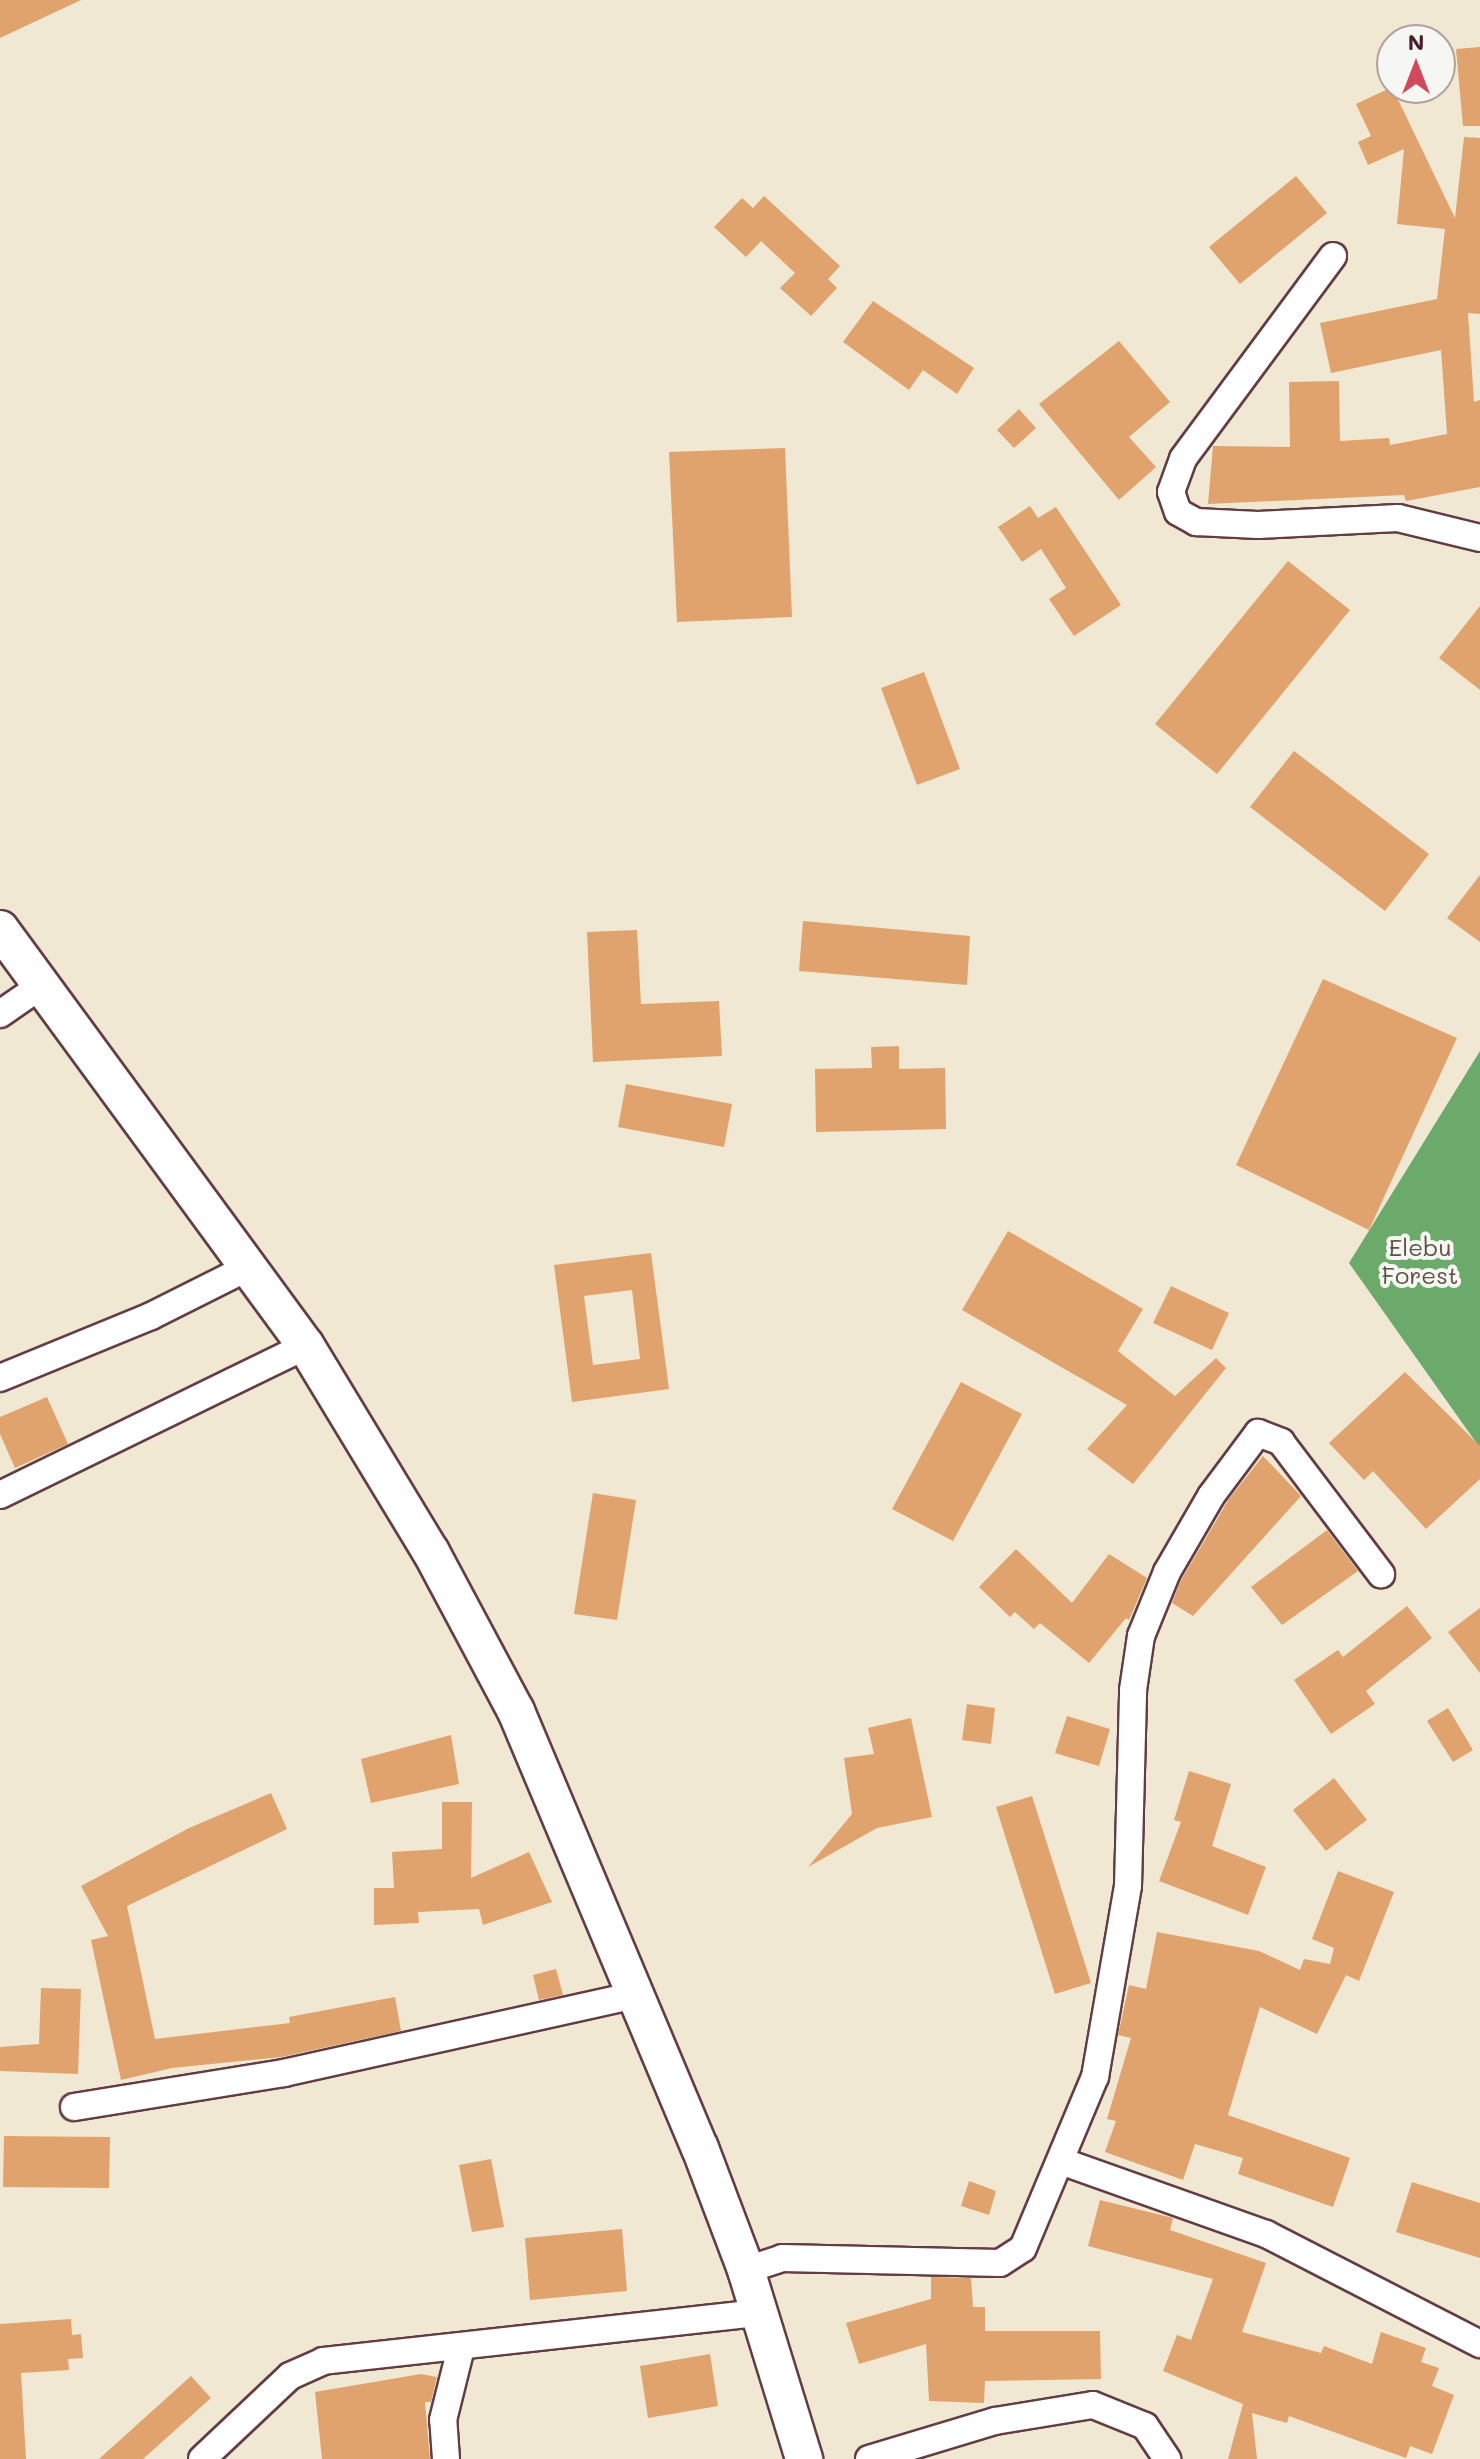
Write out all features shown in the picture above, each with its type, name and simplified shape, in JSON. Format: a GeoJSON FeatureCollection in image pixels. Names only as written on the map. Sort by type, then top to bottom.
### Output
{"type":"FeatureCollection","features":[{"type":"Feature","properties":{"kind":"main road"},"geometry":{"type":"LineString","coordinates":[[0,929],[306,1346],[431,1552],[516,1711],[639,1994],[746,2270],[804,2459]]}},
{"type":"Feature","properties":{"kind":"street"},"geometry":{"type":"LineString","coordinates":[[1333,256],[1183,459],[1171,492],[1178,512],[1196,522],[1258,525],[1398,518],[1480,538]]}},
{"type":"Feature","properties":{"kind":"street"},"geometry":{"type":"LineString","coordinates":[[0,1014],[42,985]]}},
{"type":"Feature","properties":{"kind":"street"},"geometry":{"type":"LineString","coordinates":[[0,1378],[151,1316],[249,1267]]}},
{"type":"Feature","properties":{"kind":"street"},"geometry":{"type":"LineString","coordinates":[[0,1495],[306,1346]]}},
{"type":"Feature","properties":{"kind":"street"},"geometry":{"type":"LineString","coordinates":[[746,2270],[782,2258],[1000,2263],[1023,2248],[1095,2077],[1128,1886],[1133,1690],[1141,1636],[1167,1572],[1211,1496],[1258,1433],[1281,1442],[1381,1574]]}},
{"type":"Feature","properties":{"kind":"street"},"geometry":{"type":"LineString","coordinates":[[74,2107],[284,2073],[639,1994]]}},
{"type":"Feature","properties":{"kind":"street"},"geometry":{"type":"LineString","coordinates":[[1061,2161],[1266,2234],[1480,2344]]}},
{"type":"Feature","properties":{"kind":"street"},"geometry":{"type":"LineString","coordinates":[[202,2459],[290,2376],[323,2361],[759,2313]]}},
{"type":"Feature","properties":{"kind":"street"},"geometry":{"type":"LineString","coordinates":[[446,2459],[443,2420],[461,2348]]}},
{"type":"Feature","properties":{"kind":"street"},"geometry":{"type":"LineString","coordinates":[[869,2459],[995,2421],[1093,2405],[1145,2426],[1167,2459]]}},
{"type":"Feature","properties":{"kind":"green space","name":"Elebu Forest"},"geometry":{"type":"Polygon","coordinates":[[[1480,1051],[1480,1448],[1349,1263],[1480,1051]]]}},
{"type":"Feature","properties":{"kind":"building"},"geometry":{"type":"Polygon","coordinates":[[[0,0],[81,0],[0,38],[0,0]]]}},
{"type":"Feature","properties":{"kind":"building"},"geometry":{"type":"Polygon","coordinates":[[[1480,47],[1480,126],[1463,126],[1456,49],[1480,47]]]}},
{"type":"Feature","properties":{"kind":"building"},"geometry":{"type":"Polygon","coordinates":[[[1376,95],[1376,104],[1400,104],[1455,218],[1464,137],[1480,138],[1480,314],[1468,313],[1474,402],[1480,400],[1480,487],[1406,501],[1404,495],[1208,504],[1213,446],[1290,447],[1289,382],[1339,381],[1340,441],[1389,438],[1390,445],[1447,434],[1441,350],[1331,373],[1320,323],[1437,299],[1445,229],[1397,224],[1404,149],[1368,165],[1358,142],[1371,136],[1356,104],[1376,95]]]}},
{"type":"Feature","properties":{"kind":"building"},"geometry":{"type":"Polygon","coordinates":[[[1296,176],[1327,213],[1240,284],[1209,247],[1296,176]]]}},
{"type":"Feature","properties":{"kind":"building"},"geometry":{"type":"Polygon","coordinates":[[[764,196],[840,266],[828,279],[837,288],[811,316],[780,288],[795,273],[761,241],[746,257],[714,227],[742,198],[753,208],[764,196]]]}},
{"type":"Feature","properties":{"kind":"building"},"geometry":{"type":"Polygon","coordinates":[[[873,301],[974,368],[957,394],[923,370],[909,390],[843,342],[873,301]]]}},
{"type":"Feature","properties":{"kind":"building"},"geometry":{"type":"Polygon","coordinates":[[[1119,341],[1170,402],[1129,437],[1156,467],[1119,500],[1039,404],[1119,341]]]}},
{"type":"Feature","properties":{"kind":"building"},"geometry":{"type":"Polygon","coordinates":[[[1019,409],[1036,428],[1014,448],[997,430],[1019,409]]]}},
{"type":"Feature","properties":{"kind":"building"},"geometry":{"type":"Polygon","coordinates":[[[785,448],[792,617],[677,622],[669,452],[785,448]]]}},
{"type":"Feature","properties":{"kind":"building"},"geometry":{"type":"Polygon","coordinates":[[[1030,506],[1038,518],[1056,507],[1121,605],[1074,636],[1049,599],[1066,588],[1041,549],[1022,562],[998,527],[1030,506]]]}},
{"type":"Feature","properties":{"kind":"building"},"geometry":{"type":"Polygon","coordinates":[[[1288,561],[1350,610],[1217,774],[1155,724],[1288,561]]]}},
{"type":"Feature","properties":{"kind":"building"},"geometry":{"type":"Polygon","coordinates":[[[1480,606],[1480,690],[1439,658],[1480,606]]]}},
{"type":"Feature","properties":{"kind":"building"},"geometry":{"type":"Polygon","coordinates":[[[924,672],[960,769],[917,785],[881,688],[924,672]]]}},
{"type":"Feature","properties":{"kind":"building"},"geometry":{"type":"Polygon","coordinates":[[[1294,751],[1429,854],[1385,911],[1250,807],[1294,751]]]}},
{"type":"Feature","properties":{"kind":"building"},"geometry":{"type":"Polygon","coordinates":[[[1480,875],[1480,942],[1447,918],[1480,875]]]}},
{"type":"Feature","properties":{"kind":"building"},"geometry":{"type":"Polygon","coordinates":[[[803,921],[970,936],[967,985],[799,971],[803,921]]]}},
{"type":"Feature","properties":{"kind":"building"},"geometry":{"type":"Polygon","coordinates":[[[637,930],[641,1004],[719,1001],[722,1056],[593,1062],[587,932],[637,930]]]}},
{"type":"Feature","properties":{"kind":"building"},"geometry":{"type":"Polygon","coordinates":[[[1323,979],[1457,1038],[1369,1230],[1236,1165],[1323,979]]]}},
{"type":"Feature","properties":{"kind":"building"},"geometry":{"type":"Polygon","coordinates":[[[899,1046],[899,1069],[945,1068],[946,1129],[816,1132],[815,1069],[872,1068],[871,1047],[899,1046]]]}},
{"type":"Feature","properties":{"kind":"building"},"geometry":{"type":"Polygon","coordinates":[[[626,1084],[732,1104],[724,1147],[618,1127],[626,1084]]]}},
{"type":"Feature","properties":{"kind":"building"},"geometry":{"type":"Polygon","coordinates":[[[1008,1231],[1143,1309],[1118,1351],[1175,1396],[1216,1358],[1226,1368],[1133,1484],[1087,1449],[1127,1405],[962,1310],[1008,1231]]]}},
{"type":"Feature","properties":{"kind":"building"},"geometry":{"type":"Polygon","coordinates":[[[651,1253],[669,1389],[572,1402],[554,1265],[651,1253]],[[632,1290],[584,1296],[593,1365],[640,1359],[632,1290]]]}},
{"type":"Feature","properties":{"kind":"building"},"geometry":{"type":"Polygon","coordinates":[[[1171,1286],[1229,1313],[1212,1350],[1153,1323],[1171,1286]]]}},
{"type":"Feature","properties":{"kind":"building"},"geometry":{"type":"Polygon","coordinates":[[[1405,1372],[1480,1446],[1480,1479],[1426,1529],[1373,1471],[1364,1480],[1329,1443],[1405,1372]]]}},
{"type":"Feature","properties":{"kind":"building"},"geometry":{"type":"Polygon","coordinates":[[[961,1382],[1022,1414],[953,1541],[892,1509],[961,1382]]]}},
{"type":"Feature","properties":{"kind":"building"},"geometry":{"type":"Polygon","coordinates":[[[47,1397],[68,1444],[15,1468],[0,1434],[0,1417],[47,1397]]]}},
{"type":"Feature","properties":{"kind":"building"},"geometry":{"type":"Polygon","coordinates":[[[1263,1456],[1301,1496],[1193,1616],[1172,1603],[1180,1582],[1229,1499],[1263,1456]]]}},
{"type":"Feature","properties":{"kind":"building"},"geometry":{"type":"Polygon","coordinates":[[[593,1493],[636,1500],[617,1620],[574,1614],[593,1493]]]}},
{"type":"Feature","properties":{"kind":"building"},"geometry":{"type":"Polygon","coordinates":[[[1327,1530],[1358,1571],[1282,1625],[1251,1587],[1327,1530]]]}},
{"type":"Feature","properties":{"kind":"building"},"geometry":{"type":"Polygon","coordinates":[[[1016,1549],[1072,1603],[1109,1554],[1147,1578],[1129,1620],[1126,1618],[1089,1663],[1040,1623],[1034,1629],[1015,1612],[1010,1617],[979,1587],[1016,1549]]]}},
{"type":"Feature","properties":{"kind":"building"},"geometry":{"type":"Polygon","coordinates":[[[1407,1606],[1432,1638],[1366,1691],[1375,1704],[1331,1734],[1294,1680],[1338,1650],[1343,1657],[1407,1606]]]}},
{"type":"Feature","properties":{"kind":"building"},"geometry":{"type":"Polygon","coordinates":[[[1480,1608],[1480,1673],[1448,1632],[1480,1608]]]}},
{"type":"Feature","properties":{"kind":"building"},"geometry":{"type":"Polygon","coordinates":[[[967,1704],[995,1708],[991,1744],[962,1740],[967,1704]]]}},
{"type":"Feature","properties":{"kind":"building"},"geometry":{"type":"Polygon","coordinates":[[[1448,1708],[1473,1750],[1453,1762],[1427,1721],[1448,1708]]]}},
{"type":"Feature","properties":{"kind":"building"},"geometry":{"type":"Polygon","coordinates":[[[1067,1716],[1110,1729],[1099,1766],[1055,1753],[1067,1716]]]}},
{"type":"Feature","properties":{"kind":"building"},"geometry":{"type":"Polygon","coordinates":[[[911,1718],[932,1817],[877,1828],[808,1867],[852,1814],[844,1758],[874,1754],[868,1728],[911,1718]]]}},
{"type":"Feature","properties":{"kind":"building"},"geometry":{"type":"Polygon","coordinates":[[[451,1735],[459,1784],[371,1803],[361,1759],[451,1735]]]}},
{"type":"Feature","properties":{"kind":"building"},"geometry":{"type":"Polygon","coordinates":[[[1189,1771],[1231,1784],[1212,1846],[1266,1867],[1248,1915],[1159,1881],[1181,1822],[1174,1820],[1189,1771]]]}},
{"type":"Feature","properties":{"kind":"building"},"geometry":{"type":"Polygon","coordinates":[[[1334,1778],[1367,1820],[1326,1851],[1293,1810],[1334,1778]]]}},
{"type":"Feature","properties":{"kind":"building"},"geometry":{"type":"Polygon","coordinates":[[[271,1793],[287,1829],[127,1906],[155,2039],[290,2023],[289,2017],[395,1997],[401,2031],[281,2057],[172,2068],[121,2080],[91,1940],[108,1936],[81,1886],[189,1828],[271,1793]]]}},
{"type":"Feature","properties":{"kind":"building"},"geometry":{"type":"Polygon","coordinates":[[[1032,1796],[1091,1983],[1055,1994],[996,1807],[1032,1796]]]}},
{"type":"Feature","properties":{"kind":"building"},"geometry":{"type":"Polygon","coordinates":[[[442,1802],[472,1802],[471,1878],[529,1852],[552,1902],[483,1925],[479,1909],[418,1912],[419,1923],[374,1925],[374,1888],[394,1888],[392,1852],[442,1849],[442,1802]]]}},
{"type":"Feature","properties":{"kind":"building"},"geometry":{"type":"Polygon","coordinates":[[[1338,1871],[1394,1892],[1359,1981],[1346,1975],[1317,2034],[1260,2007],[1228,2115],[1350,2158],[1333,2207],[1238,2174],[1243,2158],[1195,2144],[1183,2180],[1105,2152],[1116,2121],[1107,2119],[1131,2038],[1118,2035],[1129,1985],[1146,1989],[1157,1932],[1259,1951],[1300,1970],[1304,1959],[1330,1964],[1334,1948],[1312,1939],[1338,1871]]]}},
{"type":"Feature","properties":{"kind":"building"},"geometry":{"type":"Polygon","coordinates":[[[556,1969],[563,1995],[539,2000],[533,1975],[556,1969]]]}},
{"type":"Feature","properties":{"kind":"building"},"geometry":{"type":"Polygon","coordinates":[[[41,1988],[81,1989],[78,2074],[0,2071],[0,2047],[39,2044],[41,1988]]]}},
{"type":"Feature","properties":{"kind":"building"},"geometry":{"type":"Polygon","coordinates":[[[4,2136],[110,2137],[109,2188],[3,2187],[4,2136]]]}},
{"type":"Feature","properties":{"kind":"building"},"geometry":{"type":"Polygon","coordinates":[[[491,2159],[504,2227],[472,2232],[459,2165],[491,2159]]]}},
{"type":"Feature","properties":{"kind":"building"},"geometry":{"type":"Polygon","coordinates":[[[969,2181],[996,2191],[989,2215],[961,2206],[969,2181]]]}},
{"type":"Feature","properties":{"kind":"building"},"geometry":{"type":"Polygon","coordinates":[[[1412,2182],[1480,2203],[1480,2258],[1396,2232],[1412,2182]]]}},
{"type":"Feature","properties":{"kind":"building"},"geometry":{"type":"Polygon","coordinates":[[[1100,2200],[1173,2218],[1170,2230],[1266,2263],[1242,2332],[1321,2353],[1324,2346],[1372,2364],[1381,2332],[1426,2348],[1421,2362],[1439,2368],[1432,2386],[1454,2395],[1432,2454],[1410,2446],[1406,2458],[1289,2416],[1287,2423],[1252,2413],[1257,2459],[1228,2459],[1243,2404],[1163,2371],[1177,2335],[1191,2340],[1213,2279],[1088,2246],[1100,2200]]]}},
{"type":"Feature","properties":{"kind":"building"},"geometry":{"type":"Polygon","coordinates":[[[622,2229],[627,2291],[530,2300],[525,2238],[622,2229]]]}},
{"type":"Feature","properties":{"kind":"building"},"geometry":{"type":"Polygon","coordinates":[[[931,2277],[971,2278],[973,2307],[985,2307],[985,2331],[1100,2331],[1101,2379],[985,2381],[984,2403],[929,2401],[926,2344],[859,2364],[846,2323],[931,2299],[931,2277]]]}},
{"type":"Feature","properties":{"kind":"building"},"geometry":{"type":"Polygon","coordinates":[[[71,2319],[72,2335],[81,2334],[83,2358],[68,2359],[69,2370],[21,2373],[26,2459],[0,2459],[0,2324],[71,2319]]]}},
{"type":"Feature","properties":{"kind":"building"},"geometry":{"type":"Polygon","coordinates":[[[710,2354],[718,2406],[648,2418],[640,2366],[710,2354]]]}},
{"type":"Feature","properties":{"kind":"building"},"geometry":{"type":"Polygon","coordinates":[[[421,2374],[437,2377],[431,2402],[425,2402],[430,2459],[322,2459],[315,2392],[421,2374]]]}},
{"type":"Feature","properties":{"kind":"building"},"geometry":{"type":"Polygon","coordinates":[[[191,2376],[211,2398],[143,2459],[99,2459],[191,2376]]]}}]}
